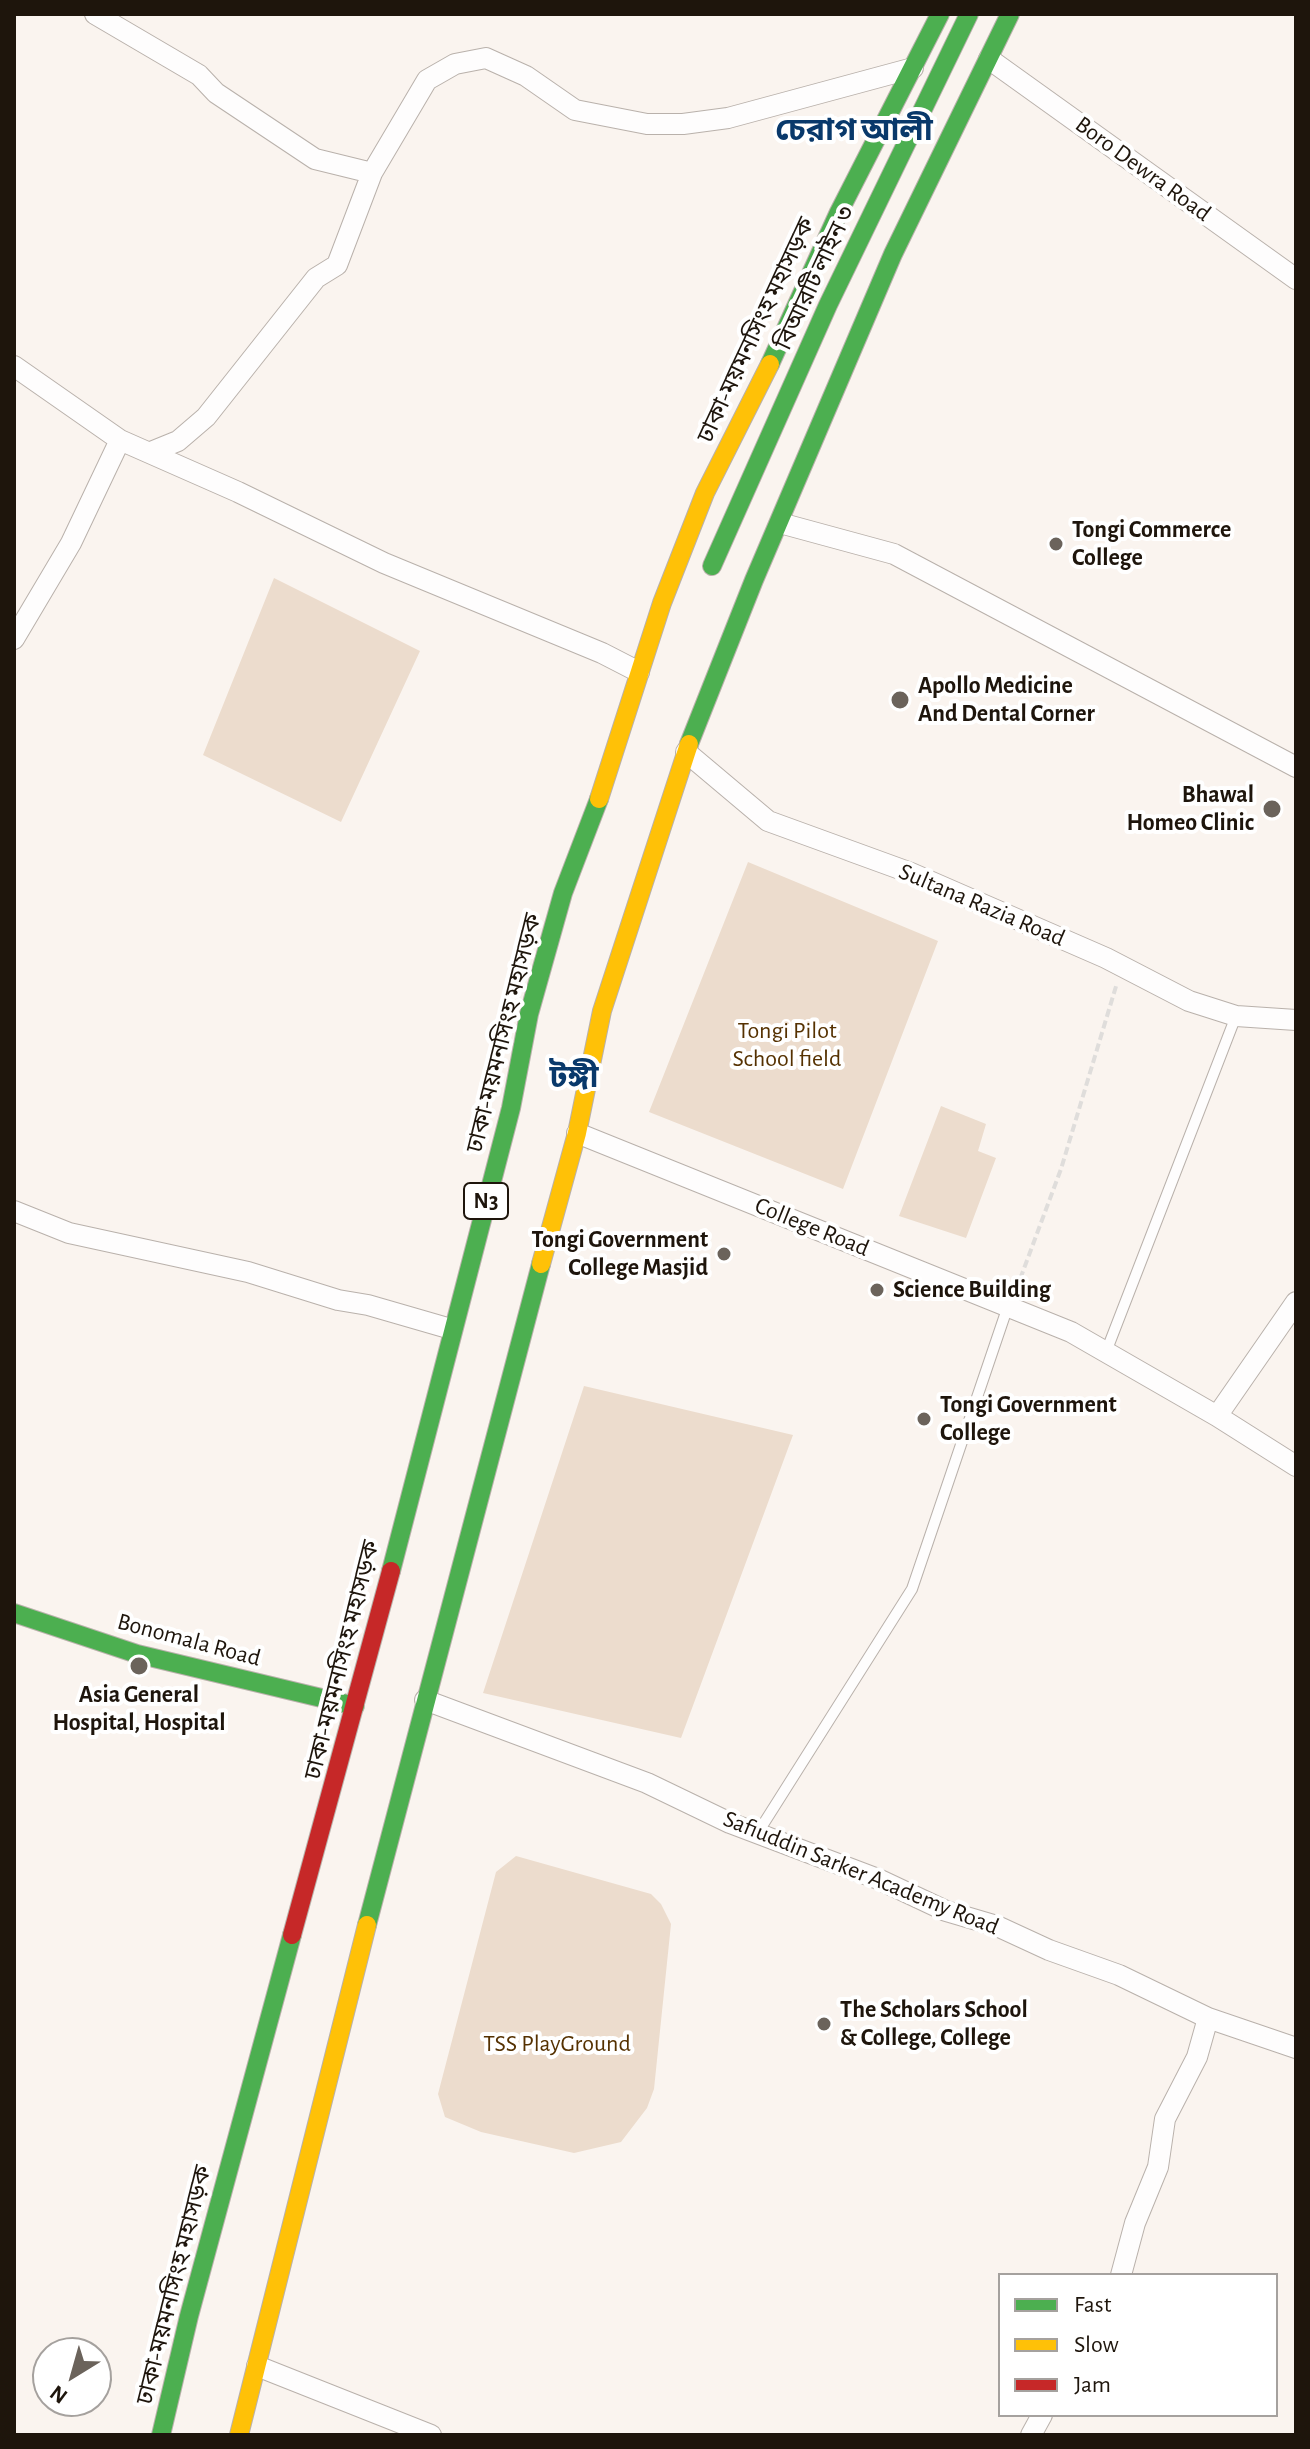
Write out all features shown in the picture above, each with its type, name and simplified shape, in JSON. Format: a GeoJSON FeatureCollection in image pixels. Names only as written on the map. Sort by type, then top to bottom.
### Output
{"type":"FeatureCollection","features":[{"type":"Feature","properties":{"kind":"main road","name":"ঢাকা-ময়মনসিংহ মহাসড়ক"},"geometry":{"type":"LineString","coordinates":[[161,2435],[193,2301],[430,1427],[451,1329],[511,1108],[529,1014],[559,908],[612,765],[639,672],[705,493],[786,331],[839,212],[940,14]]}},
{"type":"Feature","properties":{"kind":"main road","name":"বিআরটি লাইন ৩"},"geometry":{"type":"LineString","coordinates":[[712,566],[828,305],[969,14]]}},
{"type":"Feature","properties":{"kind":"main road"},"geometry":{"type":"LineString","coordinates":[[239,2435],[307,2156],[425,1700],[577,1133],[602,1011],[686,752],[893,254],[1010,14]]}},
{"type":"Feature","properties":{"kind":"main road","name":"Bonomala Road"},"geometry":{"type":"LineString","coordinates":[[14,1613],[137,1654],[355,1706]]}},
{"type":"Feature","properties":{"kind":"street"},"geometry":{"type":"LineString","coordinates":[[95,14],[199,75],[216,93],[315,159],[372,173]]}},
{"type":"Feature","properties":{"kind":"street"},"geometry":{"type":"LineString","coordinates":[[151,452],[178,441],[206,417],[316,278],[337,265],[372,173],[427,80],[455,64],[486,58],[526,76],[575,110],[647,124],[683,124],[728,118],[914,67]]}},
{"type":"Feature","properties":{"kind":"street","name":"Boro Dewra Road"},"geometry":{"type":"LineString","coordinates":[[989,59],[1296,279]]}},
{"type":"Feature","properties":{"kind":"street"},"geometry":{"type":"LineString","coordinates":[[14,366],[120,440],[384,563],[602,653],[639,672]]}},
{"type":"Feature","properties":{"kind":"street"},"geometry":{"type":"LineString","coordinates":[[14,639],[71,543],[120,440]]}},
{"type":"Feature","properties":{"kind":"street"},"geometry":{"type":"LineString","coordinates":[[780,523],[894,554],[1296,767]]}},
{"type":"Feature","properties":{"kind":"street","name":"Sultana Razia Road"},"geometry":{"type":"LineString","coordinates":[[686,752],[704,763],[752,811],[768,821],[911,873],[1122,966],[1189,1001],[1236,1016],[1296,1020]]}},
{"type":"Feature","properties":{"kind":"street","name":"College Road"},"geometry":{"type":"LineString","coordinates":[[577,1133],[1071,1332],[1217,1416],[1296,1466]]}},
{"type":"Feature","properties":{"kind":"street"},"geometry":{"type":"LineString","coordinates":[[14,1211],[69,1233],[248,1272],[338,1300],[368,1305],[451,1329]]}},
{"type":"Feature","properties":{"kind":"street"},"geometry":{"type":"LineString","coordinates":[[1217,1416],[1296,1302]]}},
{"type":"Feature","properties":{"kind":"street","name":"Safiuddin Sarker Academy Road"},"geometry":{"type":"LineString","coordinates":[[425,1700],[647,1783],[757,1834],[878,1879],[946,1911],[997,1926],[1049,1950],[1109,1971],[1208,2018],[1296,2048]]}},
{"type":"Feature","properties":{"kind":"street"},"geometry":{"type":"LineString","coordinates":[[1122,2273],[1135,2223],[1158,2167],[1165,2119],[1197,2057],[1208,2018]]}},
{"type":"Feature","properties":{"kind":"street"},"geometry":{"type":"LineString","coordinates":[[257,2366],[431,2435]]}},
{"type":"Feature","properties":{"kind":"street"},"geometry":{"type":"LineString","coordinates":[[1031,2435],[1041,2417]]}},
{"type":"Feature","properties":{"kind":"lane"},"geometry":{"type":"LineString","coordinates":[[1106,1352],[1236,1016]]}},
{"type":"Feature","properties":{"kind":"lane"},"geometry":{"type":"LineString","coordinates":[[757,1834],[912,1589],[1009,1307]]}},
{"type":"Feature","properties":{"kind":"path"},"geometry":{"type":"LineString","coordinates":[[1009,1307],[1061,1169],[1122,966]]}},
{"type":"Feature","properties":{"kind":"green space"},"geometry":{"type":"Polygon","coordinates":[[[274,578],[420,651],[341,822],[203,755],[274,578]]]}},
{"type":"Feature","properties":{"kind":"green space","name":"Tongi Pilot School field"},"geometry":{"type":"Polygon","coordinates":[[[748,862],[938,941],[843,1189],[649,1112],[748,862]]]}},
{"type":"Feature","properties":{"kind":"green space"},"geometry":{"type":"Polygon","coordinates":[[[941,1106],[986,1124],[978,1151],[996,1158],[966,1238],[899,1216],[941,1106]]]}},
{"type":"Feature","properties":{"kind":"green space"},"geometry":{"type":"Polygon","coordinates":[[[584,1386],[793,1435],[681,1738],[483,1693],[584,1386]]]}},
{"type":"Feature","properties":{"kind":"green space","name":"TSS PlayGround"},"geometry":{"type":"Polygon","coordinates":[[[516,1856],[651,1894],[661,1904],[671,1924],[654,2089],[647,2108],[621,2142],[574,2153],[481,2132],[445,2117],[438,2094],[496,1872],[516,1856]]]}},
{"type":"Feature","properties":{"kind":"traffic: fast"},"geometry":{"type":"LineString","coordinates":[[770,364],[839,212],[940,14]]}},
{"type":"Feature","properties":{"kind":"traffic: fast"},"geometry":{"type":"LineString","coordinates":[[712,566],[828,305],[969,14]]}},
{"type":"Feature","properties":{"kind":"traffic: fast"},"geometry":{"type":"LineString","coordinates":[[689,744],[754,580],[893,254],[1010,14]]}},
{"type":"Feature","properties":{"kind":"traffic: fast"},"geometry":{"type":"LineString","coordinates":[[391,1571],[511,1108],[529,1014],[563,893],[599,799]]}},
{"type":"Feature","properties":{"kind":"traffic: fast"},"geometry":{"type":"LineString","coordinates":[[367,1925],[541,1264]]}},
{"type":"Feature","properties":{"kind":"traffic: fast"},"geometry":{"type":"LineString","coordinates":[[14,1613],[137,1654],[355,1706]]}},
{"type":"Feature","properties":{"kind":"traffic: fast"},"geometry":{"type":"LineString","coordinates":[[161,2435],[189,2316],[292,1935]]}},
{"type":"Feature","properties":{"kind":"traffic: slow"},"geometry":{"type":"LineString","coordinates":[[599,799],[662,603],[705,493],[770,364]]}},
{"type":"Feature","properties":{"kind":"traffic: slow"},"geometry":{"type":"LineString","coordinates":[[541,1264],[577,1133],[602,1011],[689,744]]}},
{"type":"Feature","properties":{"kind":"traffic: slow"},"geometry":{"type":"LineString","coordinates":[[239,2435],[367,1925]]}},
{"type":"Feature","properties":{"kind":"traffic: jam"},"geometry":{"type":"LineString","coordinates":[[292,1935],[391,1571]]}},
{"type":"Feature","properties":{"kind":"place","name":"Tongi Commerce College"},"geometry":{"type":"Point","coordinates":[1056,544]}},
{"type":"Feature","properties":{"kind":"place","name":"Apollo Medicine And Dental Corner"},"geometry":{"type":"Point","coordinates":[900,700]}},
{"type":"Feature","properties":{"kind":"place","name":"Bhawal Homeo Clinic"},"geometry":{"type":"Point","coordinates":[1272,809]}},
{"type":"Feature","properties":{"kind":"place","name":"Tongi Government College Masjid"},"geometry":{"type":"Point","coordinates":[724,1254]}},
{"type":"Feature","properties":{"kind":"place","name":"Science Building"},"geometry":{"type":"Point","coordinates":[877,1290]}},
{"type":"Feature","properties":{"kind":"place","name":"Tongi Government College"},"geometry":{"type":"Point","coordinates":[924,1419]}},
{"type":"Feature","properties":{"kind":"place","name":"Asia General Hospital, Hospital"},"geometry":{"type":"Point","coordinates":[139,1666]}},
{"type":"Feature","properties":{"kind":"place","name":"The Scholars School & College, College"},"geometry":{"type":"Point","coordinates":[824,2024]}},
{"type":"Feature","properties":{"kind":"district","name":"চেরাগ আলী"},"geometry":{"type":"Point","coordinates":[854,130]}},
{"type":"Feature","properties":{"kind":"district","name":"টঙ্গী"},"geometry":{"type":"Point","coordinates":[574,1077]}}]}
